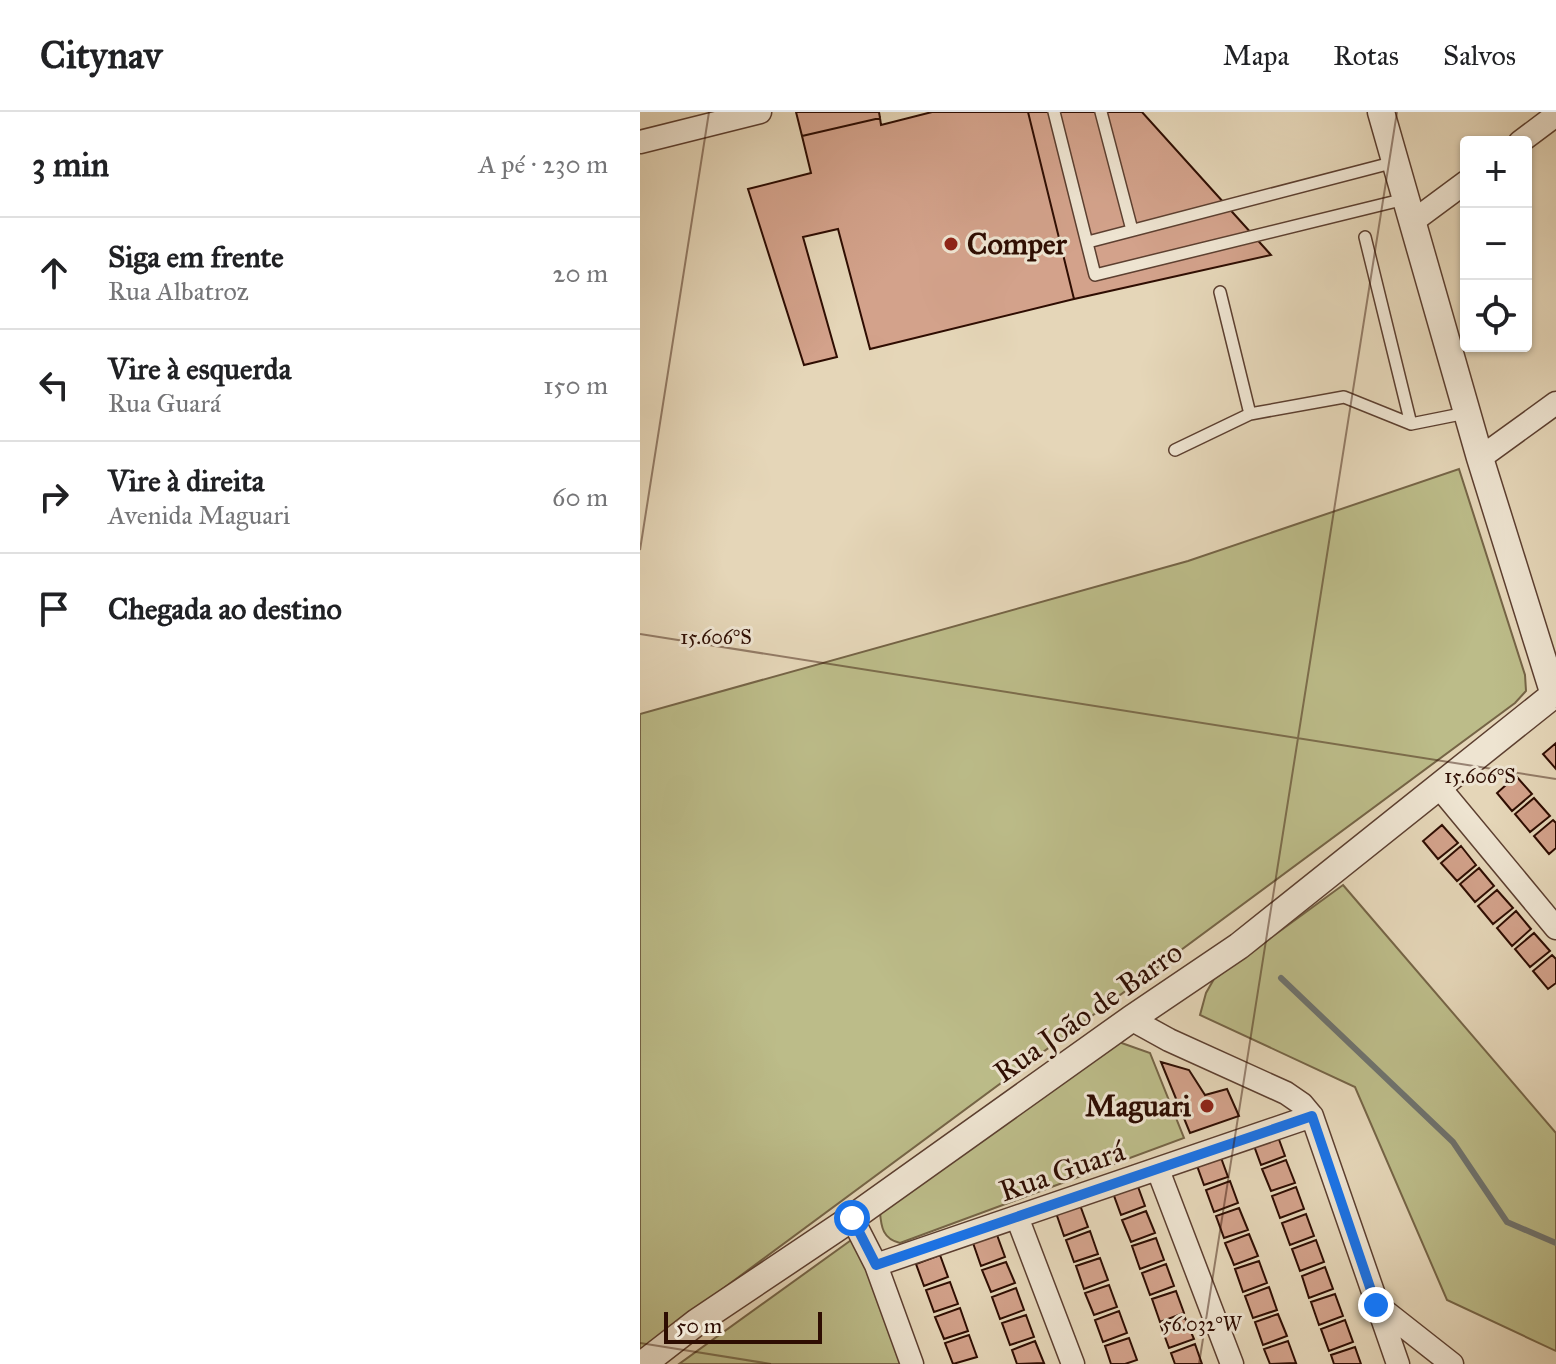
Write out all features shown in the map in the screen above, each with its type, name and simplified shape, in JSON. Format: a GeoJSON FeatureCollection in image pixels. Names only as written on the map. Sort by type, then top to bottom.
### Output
{"type":"FeatureCollection","features":[{"type":"Feature","properties":{"kind":"street"},"geometry":{"type":"LineString","coordinates":[[640,142],[701,119],[760,112]]}},
{"type":"Feature","properties":{"kind":"street"},"geometry":{"type":"LineString","coordinates":[[1381,112],[1480,458],[1555,695]]}},
{"type":"Feature","properties":{"kind":"street"},"geometry":{"type":"LineString","coordinates":[[1528,136],[1556,115]]}},
{"type":"Feature","properties":{"kind":"street"},"geometry":{"type":"LineString","coordinates":[[1409,210],[1460,185]]}},
{"type":"Feature","properties":{"kind":"street"},"geometry":{"type":"LineString","coordinates":[[1480,458],[1556,403]]}},
{"type":"Feature","properties":{"kind":"street","name":"Rua João de Barro"},"geometry":{"type":"LineString","coordinates":[[643,1364],[697,1322],[852,1218],[1239,946],[1555,695]]}},
{"type":"Feature","properties":{"kind":"street"},"geometry":{"type":"LineString","coordinates":[[1439,787],[1556,928]]}},
{"type":"Feature","properties":{"kind":"street"},"geometry":{"type":"LineString","coordinates":[[1131,1019],[1169,1040],[1286,1093],[1302,1104],[1312,1116],[1395,1355],[1421,1340]]}},
{"type":"Feature","properties":{"kind":"street","name":"Rua Guará"},"geometry":{"type":"LineString","coordinates":[[876,1265],[1312,1116]]}},
{"type":"Feature","properties":{"kind":"street"},"geometry":{"type":"LineString","coordinates":[[1158,1170],[1232,1364]]}},
{"type":"Feature","properties":{"kind":"street"},"geometry":{"type":"LineString","coordinates":[[1017,1217],[1073,1364]]}},
{"type":"Feature","properties":{"kind":"street"},"geometry":{"type":"LineString","coordinates":[[852,1218],[876,1265],[912,1364]]}},
{"type":"Feature","properties":{"kind":"street"},"geometry":{"type":"LineString","coordinates":[[1376,1305],[1421,1340],[1442,1363]]}},
{"type":"Feature","properties":{"kind":"lane"},"geometry":{"type":"LineString","coordinates":[[1054,112],[1095,275],[1409,210]]}},
{"type":"Feature","properties":{"kind":"lane"},"geometry":{"type":"LineString","coordinates":[[1101,112],[1132,230]]}},
{"type":"Feature","properties":{"kind":"lane"},"geometry":{"type":"LineString","coordinates":[[1088,242],[1395,162]]}},
{"type":"Feature","properties":{"kind":"lane"},"geometry":{"type":"LineString","coordinates":[[1365,237],[1411,424]]}},
{"type":"Feature","properties":{"kind":"lane"},"geometry":{"type":"LineString","coordinates":[[1220,292],[1250,414]]}},
{"type":"Feature","properties":{"kind":"lane"},"geometry":{"type":"LineString","coordinates":[[1175,450],[1250,414],[1344,397],[1411,424],[1467,413]]}},
{"type":"Feature","properties":{"kind":"green space"},"geometry":{"type":"Polygon","coordinates":[[[1459,469],[1525,675],[1526,691],[1515,703],[640,1350],[640,714],[1188,561],[1459,469]]]}},
{"type":"Feature","properties":{"kind":"green space"},"geometry":{"type":"Polygon","coordinates":[[[1343,885],[1556,1133],[1556,1351],[1447,1300],[1355,1087],[1200,1015],[1214,979],[1343,885]]]}},
{"type":"Feature","properties":{"kind":"green space"},"geometry":{"type":"Polygon","coordinates":[[[1116,1041],[1150,1053],[1184,1138],[900,1243],[886,1235],[880,1212],[1116,1041]]]}},
{"type":"Feature","properties":{"kind":"green space"},"geometry":{"type":"Polygon","coordinates":[[[854,1238],[902,1360],[900,1364],[679,1364],[854,1238]]]}},
{"type":"Feature","properties":{"kind":"building"},"geometry":{"type":"Polygon","coordinates":[[[796,112],[879,112],[880,118],[802,136],[796,112]]]}},
{"type":"Feature","properties":{"kind":"building","name":"Comper"},"geometry":{"type":"Polygon","coordinates":[[[932,112],[1028,112],[1074,299],[870,349],[838,229],[803,237],[837,357],[804,365],[748,189],[811,173],[802,136],[880,118],[881,125],[932,112]]]}},
{"type":"Feature","properties":{"kind":"building"},"geometry":{"type":"Polygon","coordinates":[[[1028,112],[1142,112],[1271,255],[1074,299],[1028,112]]]}},
{"type":"Feature","properties":{"kind":"building"},"geometry":{"type":"Polygon","coordinates":[[[1556,743],[1556,769],[1543,754],[1556,743]]]}},
{"type":"Feature","properties":{"kind":"building"},"geometry":{"type":"Polygon","coordinates":[[[1516,776],[1532,794],[1512,811],[1497,793],[1516,776]]]}},
{"type":"Feature","properties":{"kind":"building"},"geometry":{"type":"Polygon","coordinates":[[[1534,798],[1550,816],[1530,832],[1515,814],[1534,798]]]}},
{"type":"Feature","properties":{"kind":"building"},"geometry":{"type":"Polygon","coordinates":[[[1553,820],[1556,823],[1556,848],[1549,854],[1534,836],[1553,820]]]}},
{"type":"Feature","properties":{"kind":"building"},"geometry":{"type":"Polygon","coordinates":[[[1442,825],[1458,843],[1438,859],[1423,841],[1442,825]]]}},
{"type":"Feature","properties":{"kind":"building"},"geometry":{"type":"Polygon","coordinates":[[[1461,846],[1476,865],[1457,881],[1441,863],[1461,846]]]}},
{"type":"Feature","properties":{"kind":"building"},"geometry":{"type":"Polygon","coordinates":[[[1479,868],[1494,886],[1475,902],[1460,884],[1479,868]]]}},
{"type":"Feature","properties":{"kind":"building"},"geometry":{"type":"Polygon","coordinates":[[[1497,890],[1513,908],[1493,924],[1478,906],[1497,890]]]}},
{"type":"Feature","properties":{"kind":"building"},"geometry":{"type":"Polygon","coordinates":[[[1516,911],[1531,929],[1512,946],[1497,928],[1516,911]]]}},
{"type":"Feature","properties":{"kind":"building"},"geometry":{"type":"Polygon","coordinates":[[[1534,933],[1550,951],[1530,967],[1515,949],[1534,933]]]}},
{"type":"Feature","properties":{"kind":"building"},"geometry":{"type":"Polygon","coordinates":[[[1552,955],[1556,959],[1556,983],[1548,989],[1533,971],[1552,955]]]}},
{"type":"Feature","properties":{"kind":"building","name":"Maguari"},"geometry":{"type":"Polygon","coordinates":[[[1161,1062],[1189,1070],[1205,1095],[1227,1089],[1239,1116],[1190,1133],[1161,1062]]]}},
{"type":"Feature","properties":{"kind":"building"},"geometry":{"type":"Polygon","coordinates":[[[1277,1134],[1285,1156],[1261,1165],[1253,1143],[1277,1134]]]}},
{"type":"Feature","properties":{"kind":"building"},"geometry":{"type":"Polygon","coordinates":[[[1220,1155],[1228,1177],[1204,1185],[1196,1163],[1220,1155]]]}},
{"type":"Feature","properties":{"kind":"building"},"geometry":{"type":"Polygon","coordinates":[[[1286,1160],[1295,1183],[1271,1191],[1262,1169],[1286,1160]]]}},
{"type":"Feature","properties":{"kind":"building"},"geometry":{"type":"Polygon","coordinates":[[[1230,1181],[1238,1203],[1214,1212],[1206,1190],[1230,1181]]]}},
{"type":"Feature","properties":{"kind":"building"},"geometry":{"type":"Polygon","coordinates":[[[1137,1184],[1145,1206],[1121,1215],[1113,1193],[1137,1184]]]}},
{"type":"Feature","properties":{"kind":"building"},"geometry":{"type":"Polygon","coordinates":[[[1296,1187],[1304,1209],[1280,1218],[1272,1196],[1296,1187]]]}},
{"type":"Feature","properties":{"kind":"building"},"geometry":{"type":"Polygon","coordinates":[[[1080,1205],[1088,1227],[1064,1236],[1056,1213],[1080,1205]]]}},
{"type":"Feature","properties":{"kind":"building"},"geometry":{"type":"Polygon","coordinates":[[[1239,1208],[1248,1230],[1224,1238],[1216,1216],[1239,1208]]]}},
{"type":"Feature","properties":{"kind":"building"},"geometry":{"type":"Polygon","coordinates":[[[1146,1211],[1155,1233],[1131,1242],[1122,1220],[1146,1211]]]}},
{"type":"Feature","properties":{"kind":"building"},"geometry":{"type":"Polygon","coordinates":[[[1306,1214],[1314,1236],[1290,1245],[1282,1223],[1306,1214]]]}},
{"type":"Feature","properties":{"kind":"building"},"geometry":{"type":"Polygon","coordinates":[[[1090,1231],[1098,1254],[1074,1262],[1066,1240],[1090,1231]]]}},
{"type":"Feature","properties":{"kind":"building"},"geometry":{"type":"Polygon","coordinates":[[[1249,1234],[1258,1256],[1234,1265],[1225,1243],[1249,1234]]]}},
{"type":"Feature","properties":{"kind":"building"},"geometry":{"type":"Polygon","coordinates":[[[997,1235],[1005,1257],[981,1266],[973,1243],[997,1235]]]}},
{"type":"Feature","properties":{"kind":"building"},"geometry":{"type":"Polygon","coordinates":[[[1156,1238],[1164,1260],[1140,1269],[1132,1246],[1156,1238]]]}},
{"type":"Feature","properties":{"kind":"building"},"geometry":{"type":"Polygon","coordinates":[[[1316,1240],[1324,1262],[1300,1271],[1292,1249],[1316,1240]]]}},
{"type":"Feature","properties":{"kind":"building"},"geometry":{"type":"Polygon","coordinates":[[[940,1255],[948,1277],[924,1286],[916,1264],[940,1255]]]}},
{"type":"Feature","properties":{"kind":"building"},"geometry":{"type":"Polygon","coordinates":[[[1100,1258],[1108,1280],[1084,1289],[1076,1266],[1100,1258]]]}},
{"type":"Feature","properties":{"kind":"building"},"geometry":{"type":"Polygon","coordinates":[[[1259,1261],[1267,1283],[1243,1292],[1235,1269],[1259,1261]]]}},
{"type":"Feature","properties":{"kind":"building"},"geometry":{"type":"Polygon","coordinates":[[[1006,1262],[1015,1283],[991,1292],[982,1270],[1006,1262]]]}},
{"type":"Feature","properties":{"kind":"building"},"geometry":{"type":"Polygon","coordinates":[[[1166,1264],[1174,1286],[1150,1295],[1142,1273],[1166,1264]]]}},
{"type":"Feature","properties":{"kind":"building"},"geometry":{"type":"Polygon","coordinates":[[[1325,1267],[1333,1289],[1309,1298],[1302,1276],[1325,1267]]]}},
{"type":"Feature","properties":{"kind":"building"},"geometry":{"type":"Polygon","coordinates":[[[950,1282],[958,1304],[934,1312],[926,1290],[950,1282]]]}},
{"type":"Feature","properties":{"kind":"building"},"geometry":{"type":"Polygon","coordinates":[[[1109,1285],[1117,1307],[1094,1315],[1085,1293],[1109,1285]]]}},
{"type":"Feature","properties":{"kind":"building"},"geometry":{"type":"Polygon","coordinates":[[[1269,1287],[1277,1310],[1253,1318],[1245,1296],[1269,1287]]]}},
{"type":"Feature","properties":{"kind":"building"},"geometry":{"type":"Polygon","coordinates":[[[1016,1288],[1024,1310],[1000,1319],[992,1297],[1016,1288]]]}},
{"type":"Feature","properties":{"kind":"building"},"geometry":{"type":"Polygon","coordinates":[[[1176,1291],[1184,1313],[1160,1322],[1152,1299],[1176,1291]]]}},
{"type":"Feature","properties":{"kind":"building"},"geometry":{"type":"Polygon","coordinates":[[[1335,1294],[1343,1316],[1319,1325],[1311,1302],[1335,1294]]]}},
{"type":"Feature","properties":{"kind":"building"},"geometry":{"type":"Polygon","coordinates":[[[960,1308],[968,1331],[944,1339],[935,1317],[960,1308]]]}},
{"type":"Feature","properties":{"kind":"building"},"geometry":{"type":"Polygon","coordinates":[[[1119,1311],[1127,1333],[1103,1342],[1095,1320],[1119,1311]]]}},
{"type":"Feature","properties":{"kind":"building"},"geometry":{"type":"Polygon","coordinates":[[[1278,1314],[1287,1336],[1263,1345],[1255,1322],[1278,1314]]]}},
{"type":"Feature","properties":{"kind":"building"},"geometry":{"type":"Polygon","coordinates":[[[1026,1315],[1034,1337],[1010,1345],[1002,1323],[1026,1315]]]}},
{"type":"Feature","properties":{"kind":"building"},"geometry":{"type":"Polygon","coordinates":[[[1185,1318],[1194,1339],[1169,1348],[1161,1326],[1185,1318]]]}},
{"type":"Feature","properties":{"kind":"building"},"geometry":{"type":"Polygon","coordinates":[[[1345,1320],[1353,1342],[1329,1351],[1321,1329],[1345,1320]]]}},
{"type":"Feature","properties":{"kind":"building"},"geometry":{"type":"Polygon","coordinates":[[[969,1335],[977,1357],[953,1364],[945,1343],[969,1335]]]}},
{"type":"Feature","properties":{"kind":"building"},"geometry":{"type":"Polygon","coordinates":[[[1129,1338],[1137,1360],[1111,1364],[1105,1346],[1129,1338]]]}},
{"type":"Feature","properties":{"kind":"building"},"geometry":{"type":"Polygon","coordinates":[[[1035,1341],[1044,1363],[1017,1364],[1012,1350],[1035,1341]]]}},
{"type":"Feature","properties":{"kind":"building"},"geometry":{"type":"Polygon","coordinates":[[[1288,1341],[1296,1363],[1270,1364],[1264,1349],[1288,1341]]]}},
{"type":"Feature","properties":{"kind":"building"},"geometry":{"type":"Polygon","coordinates":[[[1195,1344],[1202,1364],[1175,1364],[1171,1353],[1195,1344]]]}},
{"type":"Feature","properties":{"kind":"building"},"geometry":{"type":"Polygon","coordinates":[[[1355,1347],[1361,1364],[1334,1364],[1331,1355],[1355,1347]]]}},
{"type":"Feature","properties":{"kind":"waterway"},"geometry":{"type":"LineString","coordinates":[[1281,978],[1453,1142],[1507,1222],[1556,1243]]}},
{"type":"Feature","properties":{"kind":"place","name":"Comper"},"geometry":{"type":"Point","coordinates":[951,244]}},
{"type":"Feature","properties":{"kind":"place","name":"Maguari"},"geometry":{"type":"Point","coordinates":[1207,1106]}},
{"type":"Feature","properties":{"kind":"route"},"geometry":{"type":"LineString","coordinates":[[852,1218],[876,1265],[1312,1116],[1376,1305]]}}]}
